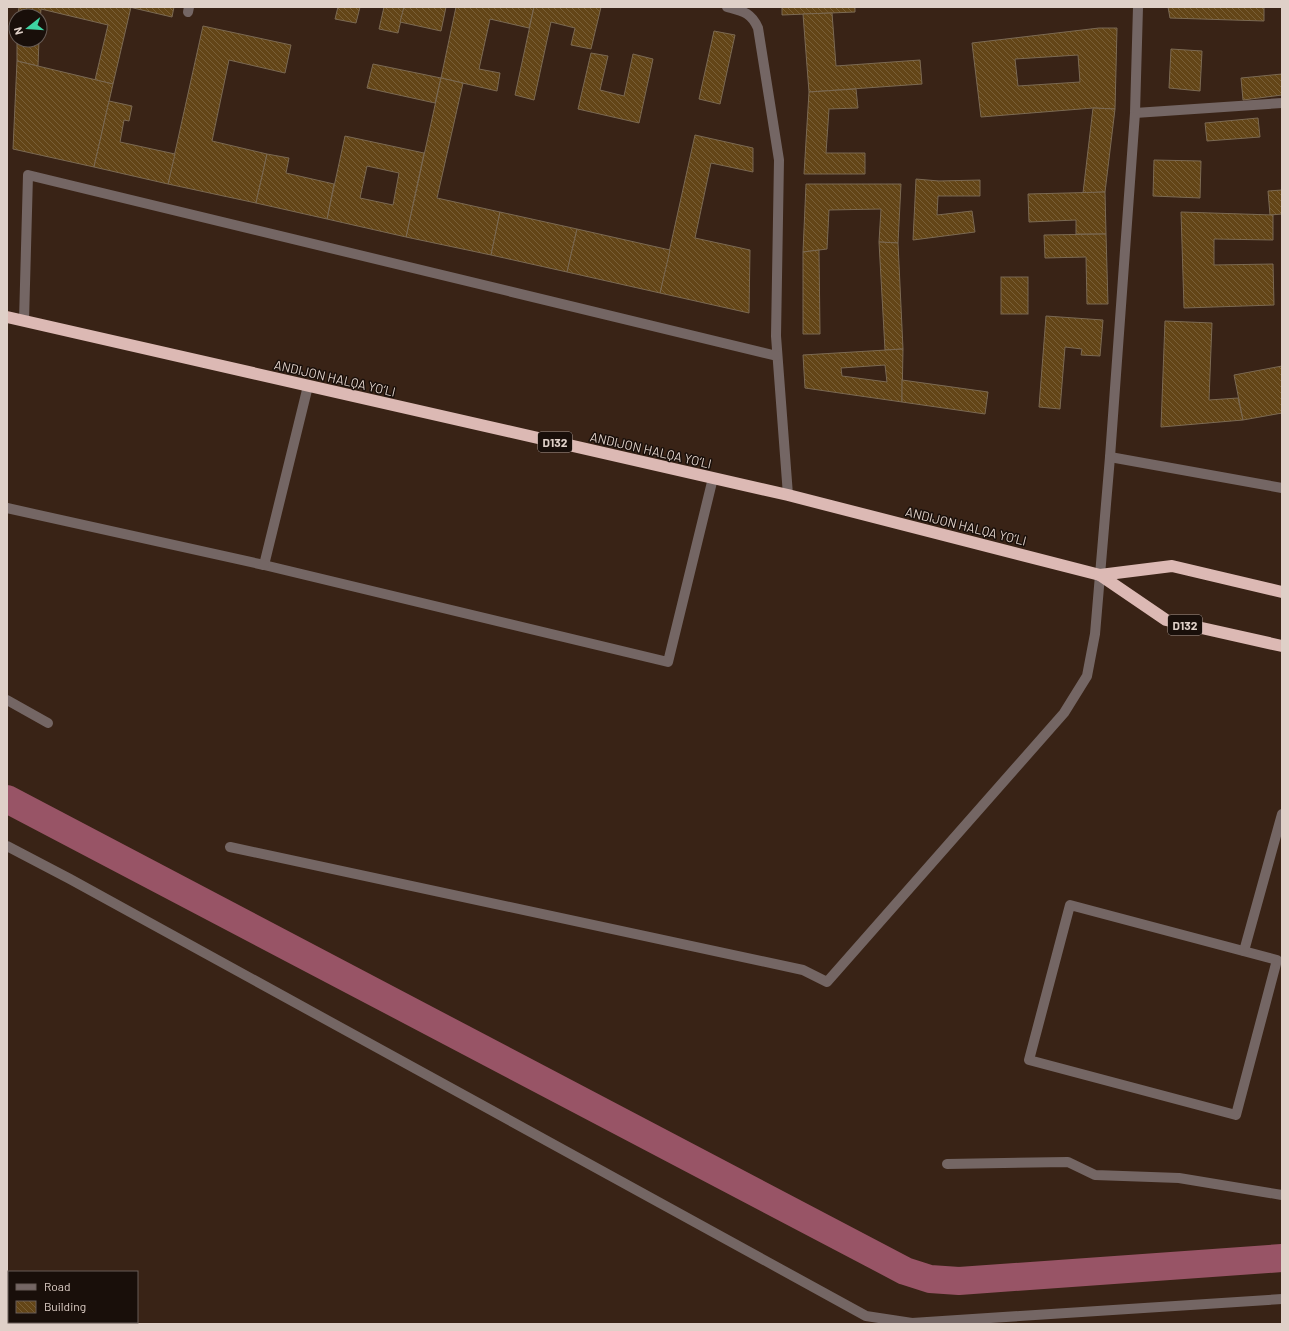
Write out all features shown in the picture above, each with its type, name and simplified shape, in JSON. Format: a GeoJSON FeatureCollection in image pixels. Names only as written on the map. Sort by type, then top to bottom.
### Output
{"type":"FeatureCollection","features":[{"type":"Feature","properties":{"kind":"highway","name":"ANDIJON HALQA YO‘LI"},"geometry":{"type":"LineString","coordinates":[[7,317],[713,478],[1100,575],[1166,620],[1282,646]]}},
{"type":"Feature","properties":{"kind":"highway","name":"ANDIJON HALQA YO‘LI"},"geometry":{"type":"LineString","coordinates":[[1100,575],[1172,566],[1282,592]]}},
{"type":"Feature","properties":{"kind":"street"},"geometry":{"type":"LineString","coordinates":[[727,7],[748,14],[754,20],[758,28],[779,160],[776,336],[788,496]]}},
{"type":"Feature","properties":{"kind":"street"},"geometry":{"type":"LineString","coordinates":[[230,847],[803,970],[827,982],[1064,713],[1087,676],[1094,634],[1110,457],[1135,113],[1138,7]]}},
{"type":"Feature","properties":{"kind":"street"},"geometry":{"type":"LineString","coordinates":[[1135,113],[1282,102]]}},
{"type":"Feature","properties":{"kind":"street"},"geometry":{"type":"LineString","coordinates":[[24,321],[28,175],[777,356]]}},
{"type":"Feature","properties":{"kind":"street"},"geometry":{"type":"LineString","coordinates":[[264,565],[308,386]]}},
{"type":"Feature","properties":{"kind":"street"},"geometry":{"type":"LineString","coordinates":[[1110,457],[1282,488]]}},
{"type":"Feature","properties":{"kind":"street"},"geometry":{"type":"LineString","coordinates":[[7,508],[264,565],[668,662],[713,478]]}},
{"type":"Feature","properties":{"kind":"street"},"geometry":{"type":"LineString","coordinates":[[7,700],[48,723]]}},
{"type":"Feature","properties":{"kind":"street"},"geometry":{"type":"LineString","coordinates":[[1244,951],[1282,814]]}},
{"type":"Feature","properties":{"kind":"street"},"geometry":{"type":"LineString","coordinates":[[7,846],[70,879],[866,1316],[912,1323],[1282,1298]]}},
{"type":"Feature","properties":{"kind":"street"},"geometry":{"type":"LineString","coordinates":[[1070,905],[1244,951],[1277,960],[1236,1115],[1029,1060],[1070,905]]}},
{"type":"Feature","properties":{"kind":"street"},"geometry":{"type":"LineString","coordinates":[[947,1164],[1068,1162],[1095,1175],[1179,1178],[1282,1195]]}},
{"type":"Feature","properties":{"kind":"building"},"geometry":{"type":"Polygon","coordinates":[[[129,7],[174,7],[172,17],[129,7]]]}},
{"type":"Feature","properties":{"kind":"building"},"geometry":{"type":"Polygon","coordinates":[[[131,7],[113,84],[95,80],[108,25],[48,11],[48,8],[19,8],[131,7]]]}},
{"type":"Feature","properties":{"kind":"building"},"geometry":{"type":"Polygon","coordinates":[[[338,7],[360,7],[356,23],[335,19],[338,7]]]}},
{"type":"Feature","properties":{"kind":"building"},"geometry":{"type":"Polygon","coordinates":[[[384,7],[404,7],[398,33],[379,29],[384,7]]]}},
{"type":"Feature","properties":{"kind":"building"},"geometry":{"type":"Polygon","coordinates":[[[404,7],[446,7],[441,31],[400,22],[404,7]]]}},
{"type":"Feature","properties":{"kind":"building"},"geometry":{"type":"Polygon","coordinates":[[[456,7],[534,7],[529,28],[490,19],[479,69],[500,73],[497,91],[441,78],[456,7]]]}},
{"type":"Feature","properties":{"kind":"building"},"geometry":{"type":"Polygon","coordinates":[[[534,7],[601,7],[591,49],[571,45],[575,28],[551,22],[534,100],[515,95],[534,7]]]}},
{"type":"Feature","properties":{"kind":"building"},"geometry":{"type":"Polygon","coordinates":[[[782,7],[855,7],[855,12],[782,15],[782,7]]]}},
{"type":"Feature","properties":{"kind":"building"},"geometry":{"type":"Polygon","coordinates":[[[1168,7],[1264,7],[1264,21],[1170,18],[1168,7]]]}},
{"type":"Feature","properties":{"kind":"building"},"geometry":{"type":"Polygon","coordinates":[[[832,13],[836,66],[920,60],[922,84],[809,92],[803,14],[832,13]]]}},
{"type":"Feature","properties":{"kind":"building"},"geometry":{"type":"Polygon","coordinates":[[[203,26],[291,45],[285,73],[229,60],[212,141],[267,154],[256,203],[168,184],[203,26]]]}},
{"type":"Feature","properties":{"kind":"building"},"geometry":{"type":"Polygon","coordinates":[[[1099,28],[1117,28],[1115,109],[1093,108],[981,117],[972,43],[1099,28]],[[1078,55],[1015,59],[1018,86],[1080,82],[1078,55]]]}},
{"type":"Feature","properties":{"kind":"building"},"geometry":{"type":"Polygon","coordinates":[[[714,31],[735,35],[720,104],[699,99],[714,31]]]}},
{"type":"Feature","properties":{"kind":"building"},"geometry":{"type":"Polygon","coordinates":[[[17,48],[39,48],[38,66],[17,61],[17,48]]]}},
{"type":"Feature","properties":{"kind":"building"},"geometry":{"type":"Polygon","coordinates":[[[1171,49],[1202,51],[1200,91],[1169,88],[1171,49]]]}},
{"type":"Feature","properties":{"kind":"building"},"geometry":{"type":"Polygon","coordinates":[[[591,53],[608,56],[600,90],[624,96],[633,54],[653,59],[639,123],[578,109],[591,53]]]}},
{"type":"Feature","properties":{"kind":"building"},"geometry":{"type":"Polygon","coordinates":[[[17,61],[113,84],[94,167],[13,149],[17,61]]]}},
{"type":"Feature","properties":{"kind":"building"},"geometry":{"type":"Polygon","coordinates":[[[373,64],[441,78],[435,103],[367,88],[373,64]]]}},
{"type":"Feature","properties":{"kind":"building"},"geometry":{"type":"Polygon","coordinates":[[[1282,74],[1282,95],[1243,100],[1241,78],[1282,74]]]}},
{"type":"Feature","properties":{"kind":"building"},"geometry":{"type":"Polygon","coordinates":[[[441,78],[463,83],[437,198],[500,212],[491,255],[406,237],[441,78]]]}},
{"type":"Feature","properties":{"kind":"building"},"geometry":{"type":"Polygon","coordinates":[[[856,89],[858,108],[829,109],[826,153],[865,153],[865,174],[804,174],[809,92],[856,89]]]}},
{"type":"Feature","properties":{"kind":"building"},"geometry":{"type":"Polygon","coordinates":[[[109,101],[132,106],[129,121],[124,120],[120,142],[175,154],[168,184],[94,167],[109,101]]]}},
{"type":"Feature","properties":{"kind":"building"},"geometry":{"type":"Polygon","coordinates":[[[1093,108],[1115,109],[1105,192],[1083,193],[1093,108]]]}},
{"type":"Feature","properties":{"kind":"building"},"geometry":{"type":"Polygon","coordinates":[[[1258,118],[1260,137],[1207,141],[1205,123],[1258,118]]]}},
{"type":"Feature","properties":{"kind":"building"},"geometry":{"type":"Polygon","coordinates":[[[695,135],[753,148],[753,172],[711,163],[695,238],[750,250],[749,313],[660,293],[695,135]]]}},
{"type":"Feature","properties":{"kind":"building"},"geometry":{"type":"Polygon","coordinates":[[[345,136],[424,153],[406,237],[327,219],[345,136]],[[367,166],[360,198],[393,205],[399,173],[367,166]]]}},
{"type":"Feature","properties":{"kind":"building"},"geometry":{"type":"Polygon","coordinates":[[[267,154],[289,158],[286,173],[334,184],[327,219],[256,203],[267,154]]]}},
{"type":"Feature","properties":{"kind":"building"},"geometry":{"type":"Polygon","coordinates":[[[1154,160],[1201,161],[1200,198],[1153,196],[1154,160]]]}},
{"type":"Feature","properties":{"kind":"building"},"geometry":{"type":"Polygon","coordinates":[[[916,179],[939,181],[980,180],[980,196],[938,196],[937,215],[972,211],[975,232],[913,240],[916,179]]]}},
{"type":"Feature","properties":{"kind":"building"},"geometry":{"type":"Polygon","coordinates":[[[806,184],[901,184],[898,243],[879,242],[881,209],[829,210],[827,249],[803,252],[806,184]]]}},
{"type":"Feature","properties":{"kind":"building"},"geometry":{"type":"Polygon","coordinates":[[[1282,190],[1282,214],[1270,215],[1268,191],[1282,190]]]}},
{"type":"Feature","properties":{"kind":"building"},"geometry":{"type":"Polygon","coordinates":[[[1105,192],[1106,234],[1076,234],[1076,220],[1029,222],[1028,194],[1105,192]]]}},
{"type":"Feature","properties":{"kind":"building"},"geometry":{"type":"Polygon","coordinates":[[[500,212],[577,229],[567,272],[491,255],[500,212]]]}},
{"type":"Feature","properties":{"kind":"building"},"geometry":{"type":"Polygon","coordinates":[[[1181,212],[1273,215],[1273,240],[1214,239],[1214,265],[1273,264],[1274,305],[1184,308],[1181,212]]]}},
{"type":"Feature","properties":{"kind":"building"},"geometry":{"type":"Polygon","coordinates":[[[577,229],[670,250],[660,293],[567,272],[577,229]]]}},
{"type":"Feature","properties":{"kind":"building"},"geometry":{"type":"Polygon","coordinates":[[[1106,234],[1108,304],[1087,304],[1086,257],[1045,258],[1044,235],[1106,234]]]}},
{"type":"Feature","properties":{"kind":"building"},"geometry":{"type":"Polygon","coordinates":[[[879,242],[898,243],[903,349],[885,350],[879,242]]]}},
{"type":"Feature","properties":{"kind":"building"},"geometry":{"type":"Polygon","coordinates":[[[819,250],[820,334],[803,334],[803,252],[819,250]]]}},
{"type":"Feature","properties":{"kind":"building"},"geometry":{"type":"Polygon","coordinates":[[[1001,277],[1028,277],[1028,314],[1001,314],[1001,277]]]}},
{"type":"Feature","properties":{"kind":"building"},"geometry":{"type":"Polygon","coordinates":[[[1046,316],[1103,320],[1100,356],[1081,355],[1082,349],[1065,347],[1060,409],[1039,407],[1046,316]]]}},
{"type":"Feature","properties":{"kind":"building"},"geometry":{"type":"Polygon","coordinates":[[[1165,321],[1212,323],[1209,400],[1238,398],[1243,420],[1161,427],[1165,321]]]}},
{"type":"Feature","properties":{"kind":"building"},"geometry":{"type":"Polygon","coordinates":[[[903,349],[902,402],[805,388],[803,355],[903,349]],[[885,365],[841,368],[842,376],[887,382],[885,365]]]}},
{"type":"Feature","properties":{"kind":"building"},"geometry":{"type":"Polygon","coordinates":[[[1282,366],[1282,413],[1243,420],[1234,375],[1282,366]]]}},
{"type":"Feature","properties":{"kind":"building"},"geometry":{"type":"Polygon","coordinates":[[[902,380],[988,392],[985,414],[902,402],[902,380]]]}},
{"type":"Feature","properties":{"kind":"waterway"},"geometry":{"type":"LineString","coordinates":[[7,799],[905,1271],[930,1279],[959,1281],[1282,1258]]}}]}
